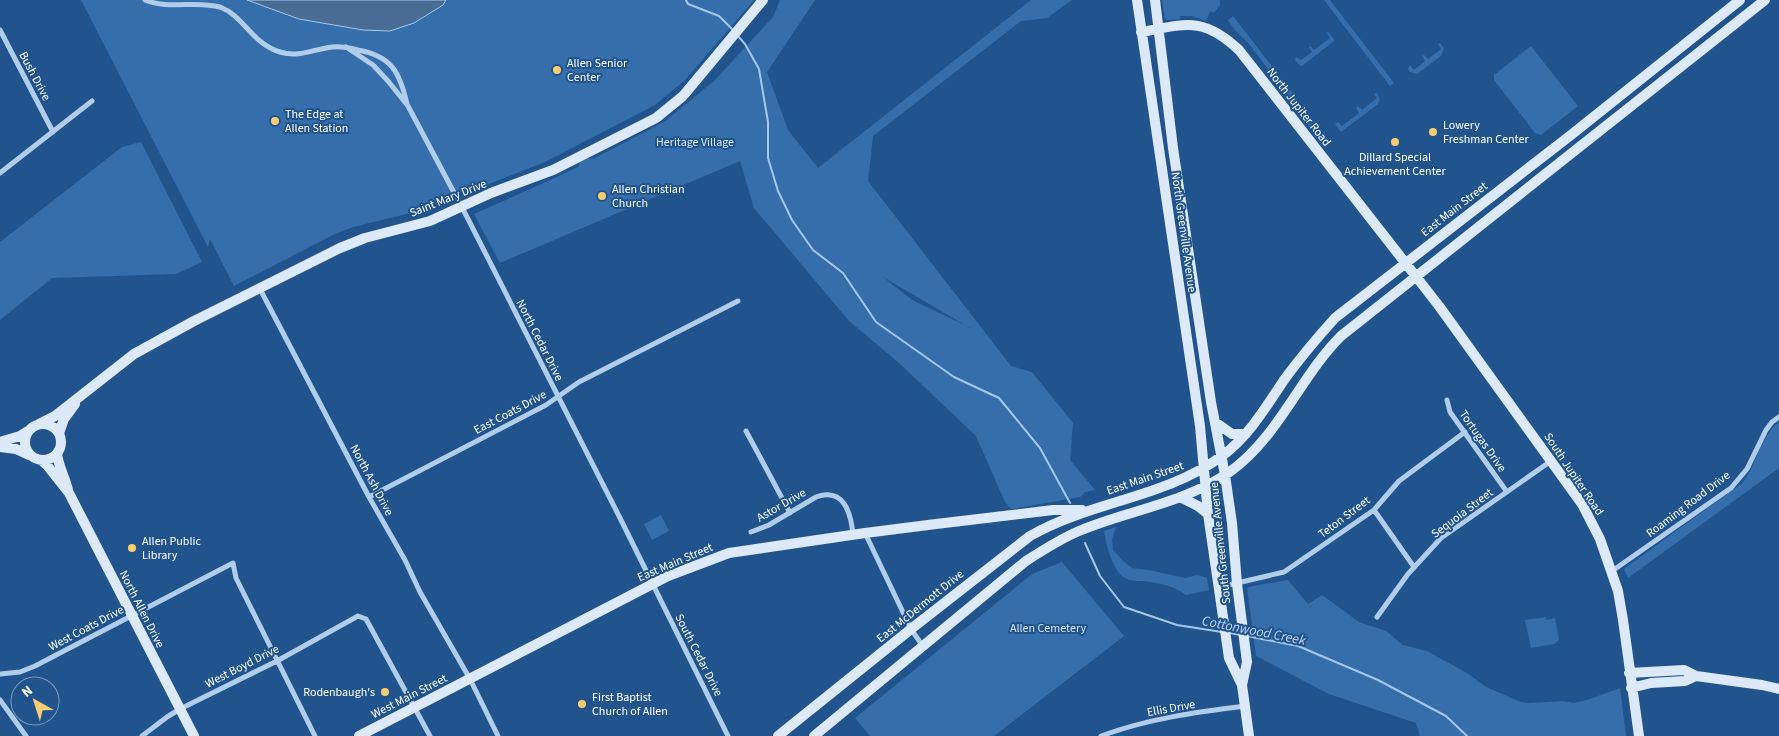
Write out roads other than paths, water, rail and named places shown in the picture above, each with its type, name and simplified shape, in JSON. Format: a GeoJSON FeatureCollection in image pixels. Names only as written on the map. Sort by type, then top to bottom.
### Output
{"type":"FeatureCollection","features":[{"type":"Feature","properties":{"kind":"main road","name":"Saint Mary Drive"},"geometry":{"type":"LineString","coordinates":[[39,424],[47,421],[134,354],[194,321],[340,248],[365,238],[430,221],[553,170],[656,118],[683,96],[763,0]]}},
{"type":"Feature","properties":{"kind":"main road","name":"North Greenville Avenue"},"geometry":{"type":"LineString","coordinates":[[1137,0],[1198,417],[1203,468]]}},
{"type":"Feature","properties":{"kind":"main road","name":"North Greenville Avenue"},"geometry":{"type":"LineString","coordinates":[[1155,0],[1173,148],[1215,422],[1222,456]]}},
{"type":"Feature","properties":{"kind":"main road"},"geometry":{"type":"LineString","coordinates":[[814,736],[1026,561],[1079,531],[1180,497],[1225,475],[1256,448],[1273,429],[1325,353],[1350,328],[1765,0]]}},
{"type":"Feature","properties":{"kind":"main road"},"geometry":{"type":"LineString","coordinates":[[1737,2],[1743,17]]}},
{"type":"Feature","properties":{"kind":"main road","name":"East Main Street"},"geometry":{"type":"LineString","coordinates":[[470,678],[652,584],[690,567],[729,553],[865,533],[1053,510],[1086,511],[1166,486],[1203,468],[1222,456],[1246,434],[1312,343],[1335,318],[1571,135],[1737,2]]}},
{"type":"Feature","properties":{"kind":"main road","name":"North Jupiter Road"},"geometry":{"type":"LineString","coordinates":[[1141,32],[1199,25],[1222,34],[1240,50],[1406,262]]}},
{"type":"Feature","properties":{"kind":"main road"},"geometry":{"type":"LineString","coordinates":[[1635,83],[1645,96]]}},
{"type":"Feature","properties":{"kind":"main road"},"geometry":{"type":"LineString","coordinates":[[1540,158],[1550,171]]}},
{"type":"Feature","properties":{"kind":"main road","name":"South Jupiter Road"},"geometry":{"type":"LineString","coordinates":[[1406,262],[1571,488],[1593,523],[1618,591],[1624,620],[1638,736]]}},
{"type":"Feature","properties":{"kind":"main road"},"geometry":{"type":"LineString","coordinates":[[1312,343],[1325,353]]}},
{"type":"Feature","properties":{"kind":"main road","name":"Saint Mary Drive"},"geometry":{"type":"LineString","coordinates":[[59,433],[64,419],[86,392]]}},
{"type":"Feature","properties":{"kind":"main road"},"geometry":{"type":"LineString","coordinates":[[1215,422],[1232,434],[1246,434]]}},
{"type":"Feature","properties":{"kind":"main road"},"geometry":{"type":"LineString","coordinates":[[0,442],[20,436],[39,424],[51,426],[59,433],[61,443],[57,453],[50,459],[41,460],[16,449],[0,447]]}},
{"type":"Feature","properties":{"kind":"main road"},"geometry":{"type":"LineString","coordinates":[[28,431],[24,441],[29,455]]}},
{"type":"Feature","properties":{"kind":"main road","name":"North Allen Drive"},"geometry":{"type":"LineString","coordinates":[[57,453],[69,493]]}},
{"type":"Feature","properties":{"kind":"main road","name":"South Greenville Avenue"},"geometry":{"type":"LineString","coordinates":[[1222,456],[1247,662],[1242,685]]}},
{"type":"Feature","properties":{"kind":"main road","name":"North Allen Drive"},"geometry":{"type":"LineString","coordinates":[[41,460],[69,493],[194,736]]}},
{"type":"Feature","properties":{"kind":"main road","name":"South Greenville Avenue"},"geometry":{"type":"LineString","coordinates":[[1203,468],[1208,514],[1230,658],[1242,685],[1249,736]]}},
{"type":"Feature","properties":{"kind":"main road"},"geometry":{"type":"LineString","coordinates":[[1180,497],[1198,506],[1208,514]]}},
{"type":"Feature","properties":{"kind":"main road","name":"East McDermott Drive"},"geometry":{"type":"LineString","coordinates":[[778,736],[1030,536],[1051,524],[1086,511]]}},
{"type":"Feature","properties":{"kind":"main road"},"geometry":{"type":"LineString","coordinates":[[1629,673],[1684,670],[1696,676],[1722,678],[1779,689]]}},
{"type":"Feature","properties":{"kind":"main road"},"geometry":{"type":"LineString","coordinates":[[1631,688],[1651,683],[1686,681],[1696,676]]}},
{"type":"Feature","properties":{"kind":"main road","name":"West Main Street"},"geometry":{"type":"LineString","coordinates":[[359,736],[470,678]]}},
{"type":"Feature","properties":{"kind":"street","name":"North Cedar Drive"},"geometry":{"type":"LineString","coordinates":[[145,0],[166,5],[204,3],[220,8],[236,17],[264,45],[281,53],[294,55],[332,47],[369,52],[386,60],[395,71],[401,80],[408,106]]}},
{"type":"Feature","properties":{"kind":"street","name":"Bush Drive"},"geometry":{"type":"LineString","coordinates":[[0,30],[53,132]]}},
{"type":"Feature","properties":{"kind":"street","name":"North Cedar Drive"},"geometry":{"type":"LineString","coordinates":[[346,48],[373,65],[388,80],[408,106],[558,396],[652,584]]}},
{"type":"Feature","properties":{"kind":"street"},"geometry":{"type":"LineString","coordinates":[[0,174],[92,101]]}},
{"type":"Feature","properties":{"kind":"street","name":"North Ash Drive"},"geometry":{"type":"LineString","coordinates":[[260,289],[369,497],[405,560],[420,592],[470,678],[498,736]]}},
{"type":"Feature","properties":{"kind":"street","name":"East Coats Drive"},"geometry":{"type":"LineString","coordinates":[[369,497],[546,405],[579,382],[738,302]]}},
{"type":"Feature","properties":{"kind":"street","name":"Tortugas Drive"},"geometry":{"type":"LineString","coordinates":[[1447,400],[1450,412],[1507,492]]}},
{"type":"Feature","properties":{"kind":"street","name":"Roaming Road Drive"},"geometry":{"type":"LineString","coordinates":[[1612,571],[1731,488],[1747,469],[1766,430],[1779,417]]}},
{"type":"Feature","properties":{"kind":"street"},"geometry":{"type":"LineString","coordinates":[[746,431],[790,513]]}},
{"type":"Feature","properties":{"kind":"street","name":"Teton Street"},"geometry":{"type":"LineString","coordinates":[[1220,587],[1284,572],[1374,510],[1399,481],[1465,432]]}},
{"type":"Feature","properties":{"kind":"street","name":"Sequoia Street"},"geometry":{"type":"LineString","coordinates":[[1378,617],[1408,574],[1441,538],[1551,461]]}},
{"type":"Feature","properties":{"kind":"street","name":"Astor Drive"},"geometry":{"type":"LineString","coordinates":[[751,532],[769,525],[822,494],[830,494],[838,497],[844,503],[851,518],[854,535]]}},
{"type":"Feature","properties":{"kind":"street"},"geometry":{"type":"LineString","coordinates":[[1374,510],[1414,567]]}},
{"type":"Feature","properties":{"kind":"street"},"geometry":{"type":"LineString","coordinates":[[865,533],[911,629],[922,645]]}},
{"type":"Feature","properties":{"kind":"street","name":"West Coats Drive"},"geometry":{"type":"LineString","coordinates":[[0,674],[20,672],[35,666],[233,563],[236,578],[277,660]]}},
{"type":"Feature","properties":{"kind":"street","name":"South Cedar Drive"},"geometry":{"type":"LineString","coordinates":[[652,584],[728,736]]}},
{"type":"Feature","properties":{"kind":"street","name":"West Boyd Drive"},"geometry":{"type":"LineString","coordinates":[[142,736],[180,709],[277,660],[354,617],[362,616],[366,619],[415,707]]}},
{"type":"Feature","properties":{"kind":"street"},"geometry":{"type":"LineString","coordinates":[[277,660],[315,736]]}},
{"type":"Feature","properties":{"kind":"street"},"geometry":{"type":"LineString","coordinates":[[1,704],[26,736]]}},
{"type":"Feature","properties":{"kind":"street","name":"Ellis Drive"},"geometry":{"type":"LineString","coordinates":[[1102,736],[1155,720],[1245,706]]}},
{"type":"Feature","properties":{"kind":"street"},"geometry":{"type":"LineString","coordinates":[[415,707],[430,736]]}},
{"type":"Feature","properties":{"kind":"waterway","name":"Cottonwood Creek"},"geometry":{"type":"LineString","coordinates":[[686,0],[688,4],[719,16],[733,30]]}},
{"type":"Feature","properties":{"kind":"waterway","name":"Cottonwood Creek"},"geometry":{"type":"LineString","coordinates":[[738,36],[745,44],[759,69],[768,122],[768,158],[778,191],[792,220],[813,250],[843,273],[876,322],[954,377],[999,398],[1040,448],[1070,503]]}},
{"type":"Feature","properties":{"kind":"waterway","name":"Cottonwood Creek"},"geometry":{"type":"LineString","coordinates":[[1085,543],[1100,576],[1124,607],[1177,625],[1222,632]]}},
{"type":"Feature","properties":{"kind":"waterway","name":"Cottonwood Creek"},"geometry":{"type":"LineString","coordinates":[[1230,633],[1240,635]]}},
{"type":"Feature","properties":{"kind":"waterway","name":"Cottonwood Creek"},"geometry":{"type":"LineString","coordinates":[[1247,636],[1298,646],[1378,680],[1446,716],[1467,736]]}},
{"type":"Feature","properties":{"kind":"place","name":"Allen Senior Center"},"geometry":{"type":"Point","coordinates":[557,70]}},
{"type":"Feature","properties":{"kind":"place","name":"The Edge at Allen Station"},"geometry":{"type":"Point","coordinates":[275,121]}},
{"type":"Feature","properties":{"kind":"place","name":"Lowery Freshman Center"},"geometry":{"type":"Point","coordinates":[1433,132]}},
{"type":"Feature","properties":{"kind":"place","name":"Dillard Special Achievement Center"},"geometry":{"type":"Point","coordinates":[1395,142]}},
{"type":"Feature","properties":{"kind":"place","name":"Allen Christian Church"},"geometry":{"type":"Point","coordinates":[602,196]}},
{"type":"Feature","properties":{"kind":"place","name":"Allen Public Library"},"geometry":{"type":"Point","coordinates":[132,548]}},
{"type":"Feature","properties":{"kind":"place","name":"Rodenbaugh's"},"geometry":{"type":"Point","coordinates":[385,692]}},
{"type":"Feature","properties":{"kind":"place","name":"First Baptist Church of Allen"},"geometry":{"type":"Point","coordinates":[582,704]}},
{"type":"Feature","properties":{"kind":"park label","name":"Heritage Village"},"geometry":{"type":"Point","coordinates":[695,142]}},
{"type":"Feature","properties":{"kind":"park label","name":"Allen Cemetery"},"geometry":{"type":"Point","coordinates":[1048,628]}}]}
